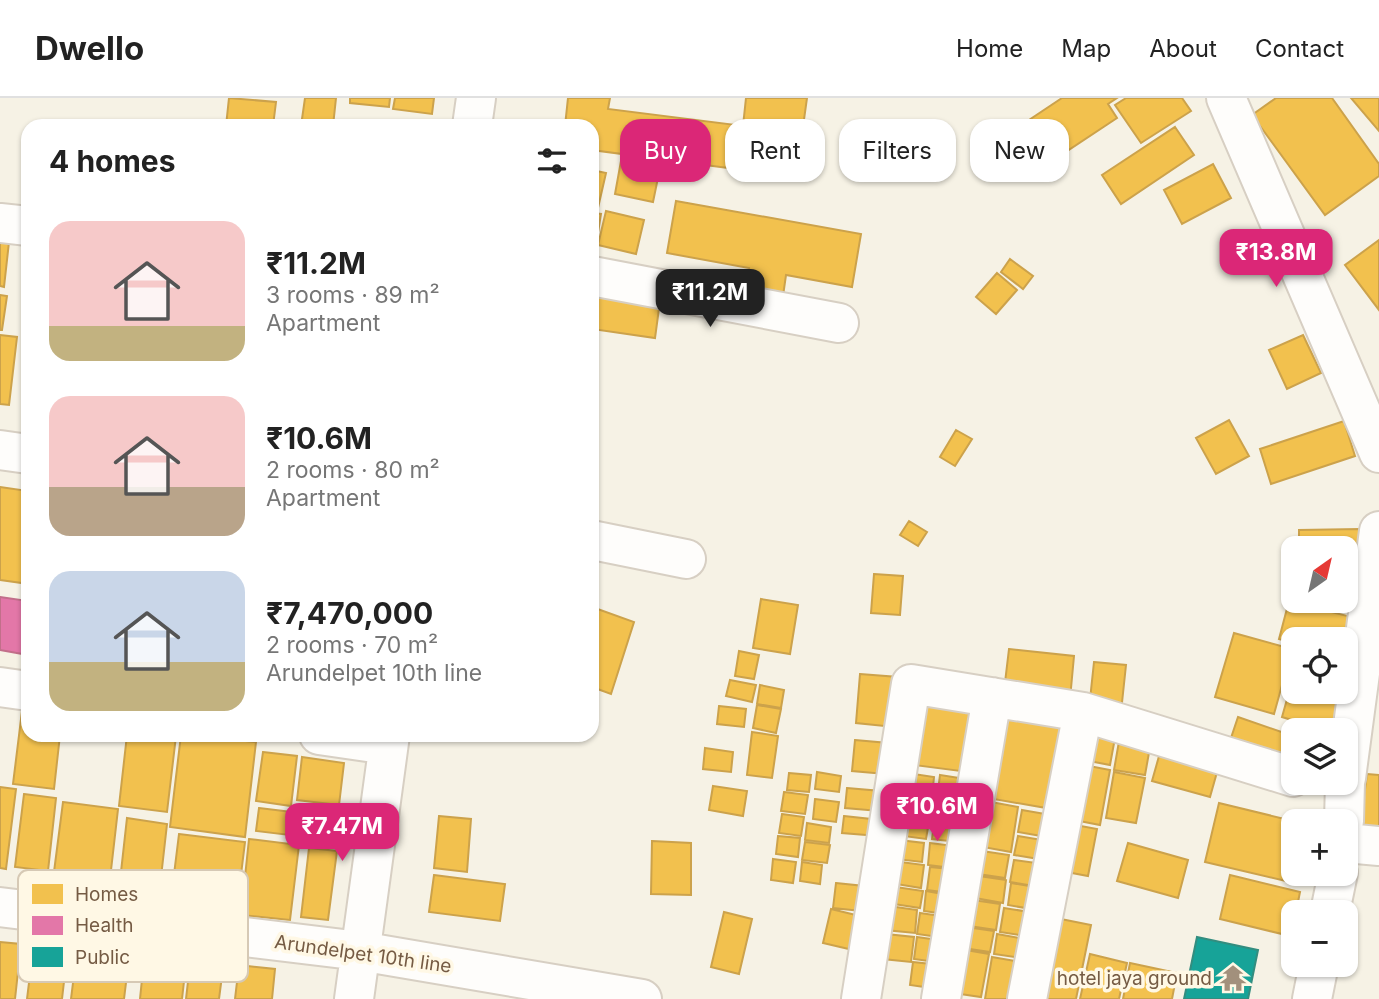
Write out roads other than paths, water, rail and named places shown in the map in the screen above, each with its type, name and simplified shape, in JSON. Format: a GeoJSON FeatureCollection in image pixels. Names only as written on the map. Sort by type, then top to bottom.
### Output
{"type":"FeatureCollection","features":[{"type":"Feature","properties":{"kind":"street"},"geometry":{"type":"LineString","coordinates":[[473,119],[476,98]]}},
{"type":"Feature","properties":{"kind":"street"},"geometry":{"type":"LineString","coordinates":[[1231,100],[1379,453]]}},
{"type":"Feature","properties":{"kind":"street"},"geometry":{"type":"LineString","coordinates":[[0,223],[21,225]]}},
{"type":"Feature","properties":{"kind":"street"},"geometry":{"type":"LineString","coordinates":[[599,277],[839,323]]}},
{"type":"Feature","properties":{"kind":"street"},"geometry":{"type":"LineString","coordinates":[[0,450],[21,453]]}},
{"type":"Feature","properties":{"kind":"street"},"geometry":{"type":"LineString","coordinates":[[1350,718],[1379,531]]}},
{"type":"Feature","properties":{"kind":"street"},"geometry":{"type":"LineString","coordinates":[[599,541],[686,559]]}},
{"type":"Feature","properties":{"kind":"street"},"geometry":{"type":"LineString","coordinates":[[860,999],[911,684],[1083,712],[1281,774]]}},
{"type":"Feature","properties":{"kind":"street"},"geometry":{"type":"LineString","coordinates":[[0,687],[21,690]]}},
{"type":"Feature","properties":{"kind":"street"},"geometry":{"type":"LineString","coordinates":[[941,999],[992,697]]}},
{"type":"Feature","properties":{"kind":"street"},"geometry":{"type":"LineString","coordinates":[[1027,999],[1083,712]]}},
{"type":"Feature","properties":{"kind":"street"},"geometry":{"type":"LineString","coordinates":[[354,999],[389,742]]}},
{"type":"Feature","properties":{"kind":"street"},"geometry":{"type":"LineString","coordinates":[[1358,844],[1379,846]]}},
{"type":"Feature","properties":{"kind":"street","name":"Arundelpet 10th line"},"geometry":{"type":"LineString","coordinates":[[0,907],[18,909]]}},
{"type":"Feature","properties":{"kind":"street","name":"Arundelpet 10th line"},"geometry":{"type":"LineString","coordinates":[[248,937],[360,951],[642,999]]}},
{"type":"Feature","properties":{"kind":"street"},"geometry":{"type":"LineString","coordinates":[[1312,999],[1316,977]]}},
{"type":"Feature","properties":{"kind":"place","name":"hotel jaya ground"},"geometry":{"type":"Point","coordinates":[1233,978]}}]}
